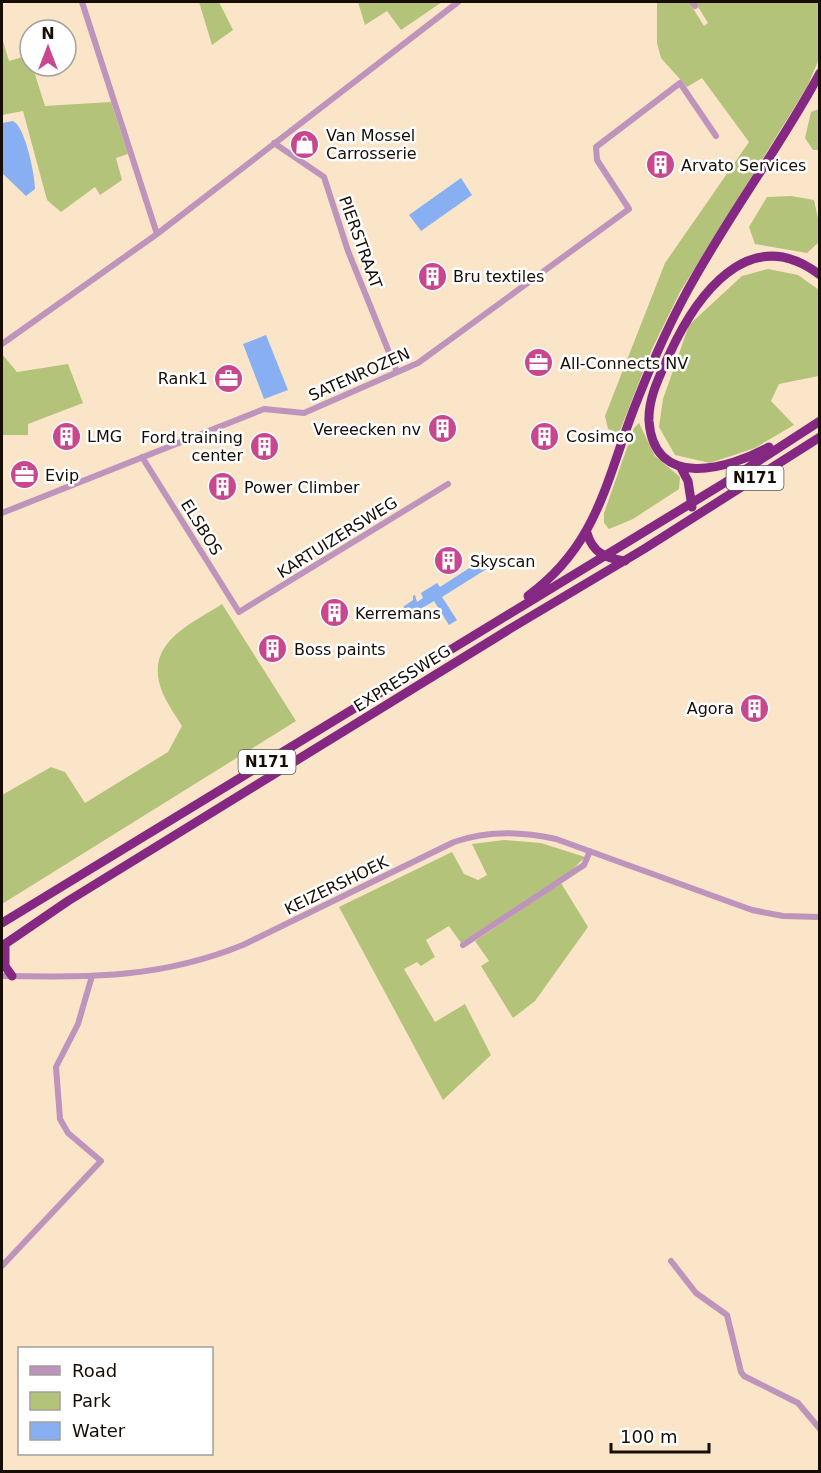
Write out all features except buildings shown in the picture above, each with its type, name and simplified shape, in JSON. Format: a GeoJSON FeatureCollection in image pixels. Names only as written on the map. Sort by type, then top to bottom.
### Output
{"type":"FeatureCollection","features":[{"type":"Feature","properties":{"kind":"highway"},"geometry":{"type":"LineString","coordinates":[[516,608],[550,580],[587,533],[601,503],[648,374],[684,298],[796,118],[819,73]]}},
{"type":"Feature","properties":{"kind":"highway"},"geometry":{"type":"LineString","coordinates":[[804,431],[732,465],[710,470],[680,465],[670,460],[657,446],[650,429],[649,412],[663,368],[687,317],[702,296],[730,270],[764,258],[793,262],[819,275]]}},
{"type":"Feature","properties":{"kind":"highway","name":"EXPRESSWEG"},"geometry":{"type":"LineString","coordinates":[[2,923],[693,502],[819,422]]}},
{"type":"Feature","properties":{"kind":"highway","name":"EXPRESSWEG"},"geometry":{"type":"LineString","coordinates":[[3,946],[69,901],[513,627],[625,561],[819,437]]}},
{"type":"Feature","properties":{"kind":"highway"},"geometry":{"type":"LineString","coordinates":[[680,465],[688,481],[693,502],[690,519]]}},
{"type":"Feature","properties":{"kind":"highway"},"geometry":{"type":"LineString","coordinates":[[587,533],[591,546],[604,556],[625,561]]}},
{"type":"Feature","properties":{"kind":"highway"},"geometry":{"type":"LineString","coordinates":[[3,946],[5,966],[12,976]]}},
{"type":"Feature","properties":{"kind":"street"},"geometry":{"type":"LineString","coordinates":[[82,2],[157,234]]}},
{"type":"Feature","properties":{"kind":"street"},"geometry":{"type":"LineString","coordinates":[[2,344],[157,234],[458,2]]}},
{"type":"Feature","properties":{"kind":"street","name":"SATENROZEN"},"geometry":{"type":"LineString","coordinates":[[2,513],[266,408],[304,413],[422,360],[630,209],[597,160],[596,147],[680,83],[716,136]]}},
{"type":"Feature","properties":{"kind":"street","name":"PIERSTRAAT"},"geometry":{"type":"LineString","coordinates":[[274,143],[324,177],[348,250],[398,372]]}},
{"type":"Feature","properties":{"kind":"street","name":"ELSBOS"},"geometry":{"type":"LineString","coordinates":[[142,457],[239,612]]}},
{"type":"Feature","properties":{"kind":"street","name":"KARTUIZERSWEG"},"geometry":{"type":"LineString","coordinates":[[239,612],[448,484]]}},
{"type":"Feature","properties":{"kind":"street","name":"KEIZERSHOEK"},"geometry":{"type":"LineString","coordinates":[[2,976],[92,976],[158,971],[227,951],[454,842],[473,836],[510,832],[541,835],[752,910],[783,916],[819,917]]}},
{"type":"Feature","properties":{"kind":"street"},"geometry":{"type":"LineString","coordinates":[[463,945],[584,865],[590,851]]}},
{"type":"Feature","properties":{"kind":"street"},"geometry":{"type":"LineString","coordinates":[[2,969],[12,976]]}},
{"type":"Feature","properties":{"kind":"street"},"geometry":{"type":"LineString","coordinates":[[2,1266],[101,1161],[68,1133],[60,1119],[56,1067],[78,1024],[92,976]]}},
{"type":"Feature","properties":{"kind":"street"},"geometry":{"type":"LineString","coordinates":[[671,1261],[677,1272],[696,1293],[727,1315],[741,1372],[744,1376],[798,1403],[819,1429]]}},
{"type":"Feature","properties":{"kind":"green space"},"geometry":{"type":"Polygon","coordinates":[[[199,2],[219,2],[233,30],[212,45],[199,2]]]}},
{"type":"Feature","properties":{"kind":"green space"},"geometry":{"type":"Polygon","coordinates":[[[358,2],[442,2],[401,30],[387,11],[365,25],[358,2]]]}},
{"type":"Feature","properties":{"kind":"green space"},"geometry":{"type":"Polygon","coordinates":[[[657,2],[689,2],[704,26],[708,23],[695,2],[819,2],[819,59],[807,87],[680,292],[652,349],[619,433],[608,429],[605,416],[665,263],[749,142],[702,78],[687,87],[661,58],[657,43],[657,2]]]}},
{"type":"Feature","properties":{"kind":"green space"},"geometry":{"type":"Polygon","coordinates":[[[2,38],[9,61],[18,58],[18,78],[36,78],[45,106],[111,102],[128,154],[116,158],[122,180],[100,195],[95,187],[61,212],[47,200],[23,111],[2,115],[2,38]]]}},
{"type":"Feature","properties":{"kind":"green space"},"geometry":{"type":"Polygon","coordinates":[[[819,109],[819,150],[813,150],[805,138],[811,112],[819,109]]]}},
{"type":"Feature","properties":{"kind":"green space"},"geometry":{"type":"Polygon","coordinates":[[[791,196],[814,200],[819,223],[819,242],[807,253],[755,244],[749,227],[767,197],[791,196]]]}},
{"type":"Feature","properties":{"kind":"green space"},"geometry":{"type":"Polygon","coordinates":[[[768,269],[798,275],[819,290],[819,376],[779,384],[771,401],[794,425],[755,448],[710,463],[675,455],[659,427],[663,399],[689,325],[742,276],[768,269]]]}},
{"type":"Feature","properties":{"kind":"green space"},"geometry":{"type":"Polygon","coordinates":[[[2,354],[17,372],[68,364],[83,403],[28,424],[28,435],[2,435],[2,354]]]}},
{"type":"Feature","properties":{"kind":"green space"},"geometry":{"type":"Polygon","coordinates":[[[639,423],[655,456],[680,477],[679,489],[633,519],[609,529],[604,523],[604,513],[634,428],[639,423]]]}},
{"type":"Feature","properties":{"kind":"green space"},"geometry":{"type":"Polygon","coordinates":[[[222,604],[296,721],[2,904],[2,795],[51,767],[65,772],[85,803],[168,752],[182,726],[163,694],[158,677],[163,649],[183,629],[222,604]]]}},
{"type":"Feature","properties":{"kind":"green space"},"geometry":{"type":"Polygon","coordinates":[[[504,840],[541,843],[585,857],[571,871],[461,943],[449,926],[426,940],[435,957],[421,966],[417,962],[404,969],[435,1022],[465,1004],[491,1055],[443,1100],[339,907],[452,852],[464,874],[478,880],[487,875],[472,844],[504,840]]]}},
{"type":"Feature","properties":{"kind":"green space"},"geometry":{"type":"Polygon","coordinates":[[[561,883],[588,927],[535,1001],[513,1018],[481,966],[489,961],[475,941],[561,883]]]}},
{"type":"Feature","properties":{"kind":"water"},"geometry":{"type":"Polygon","coordinates":[[[13,121],[22,132],[33,173],[35,189],[26,196],[2,173],[2,123],[13,121]]]}},
{"type":"Feature","properties":{"kind":"water"},"geometry":{"type":"Polygon","coordinates":[[[461,178],[472,195],[421,231],[409,215],[461,178]]]}},
{"type":"Feature","properties":{"kind":"water"},"geometry":{"type":"Polygon","coordinates":[[[266,335],[288,390],[264,399],[243,344],[266,335]]]}},
{"type":"Feature","properties":{"kind":"water"},"geometry":{"type":"Polygon","coordinates":[[[488,556],[493,565],[442,597],[457,620],[449,625],[434,601],[405,618],[403,607],[413,600],[413,596],[415,595],[417,602],[423,598],[421,593],[437,583],[440,587],[488,556]]]}},
{"type":"Feature","properties":{"kind":"place","name":"Van Mossel Carrosserie"},"geometry":{"type":"Point","coordinates":[305,144]}},
{"type":"Feature","properties":{"kind":"place","name":"Arvato Services"},"geometry":{"type":"Point","coordinates":[660,165]}},
{"type":"Feature","properties":{"kind":"place","name":"Bru textiles"},"geometry":{"type":"Point","coordinates":[432,276]}},
{"type":"Feature","properties":{"kind":"place","name":"All-Connects NV"},"geometry":{"type":"Point","coordinates":[539,363]}},
{"type":"Feature","properties":{"kind":"place","name":"Rank1"},"geometry":{"type":"Point","coordinates":[229,378]}},
{"type":"Feature","properties":{"kind":"place","name":"Vereecken nv"},"geometry":{"type":"Point","coordinates":[442,429]}},
{"type":"Feature","properties":{"kind":"place","name":"LMG"},"geometry":{"type":"Point","coordinates":[66,436]}},
{"type":"Feature","properties":{"kind":"place","name":"Cosimco"},"geometry":{"type":"Point","coordinates":[545,436]}},
{"type":"Feature","properties":{"kind":"place","name":"Ford training center"},"geometry":{"type":"Point","coordinates":[264,446]}},
{"type":"Feature","properties":{"kind":"place","name":"Evip"},"geometry":{"type":"Point","coordinates":[24,475]}},
{"type":"Feature","properties":{"kind":"place","name":"Power Climber"},"geometry":{"type":"Point","coordinates":[223,487]}},
{"type":"Feature","properties":{"kind":"place","name":"Skyscan"},"geometry":{"type":"Point","coordinates":[449,561]}},
{"type":"Feature","properties":{"kind":"place","name":"Kerremans"},"geometry":{"type":"Point","coordinates":[334,613]}},
{"type":"Feature","properties":{"kind":"place","name":"Boss paints"},"geometry":{"type":"Point","coordinates":[273,649]}},
{"type":"Feature","properties":{"kind":"place","name":"Agora"},"geometry":{"type":"Point","coordinates":[755,708]}}]}
